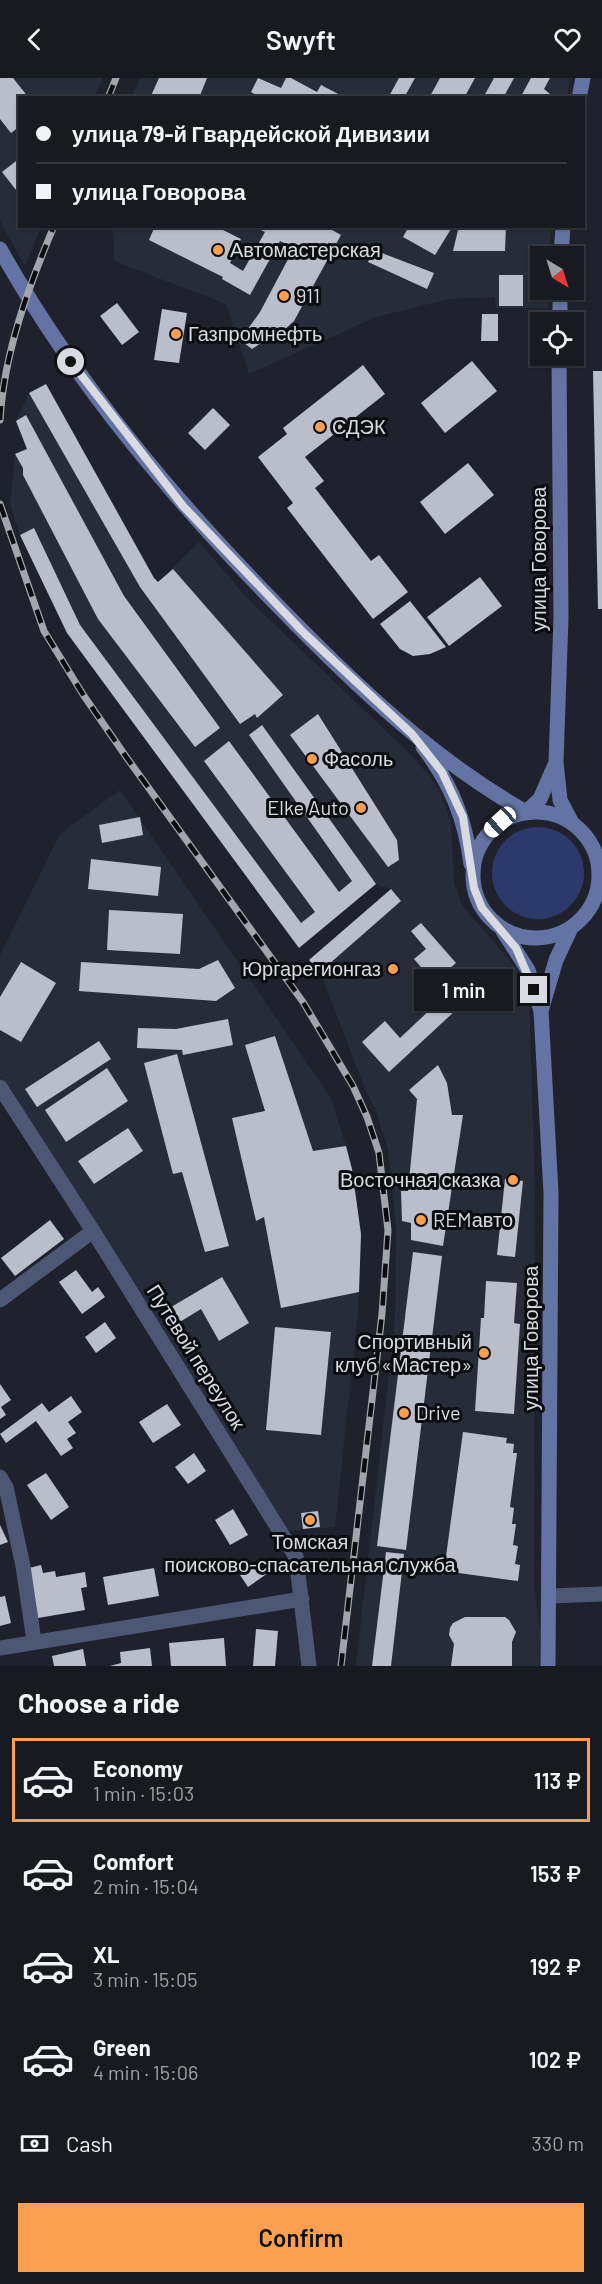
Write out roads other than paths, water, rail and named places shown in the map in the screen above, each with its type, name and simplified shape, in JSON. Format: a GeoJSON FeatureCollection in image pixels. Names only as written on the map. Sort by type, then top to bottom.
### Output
{"type":"FeatureCollection","features":[{"type":"Feature","properties":{"kind":"street"},"geometry":{"type":"LineString","coordinates":[[579,96],[583,78]]}},
{"type":"Feature","properties":{"kind":"street"},"geometry":{"type":"LineString","coordinates":[[562,246],[563,228]]}},
{"type":"Feature","properties":{"kind":"street"},"geometry":{"type":"LineString","coordinates":[[0,249],[26,296],[82,378],[183,506],[304,633],[412,734],[476,780],[526,812],[558,815],[602,844]]}},
{"type":"Feature","properties":{"kind":"street","name":"улица Говорова"},"geometry":{"type":"LineString","coordinates":[[556,762],[561,618],[559,366]]}},
{"type":"Feature","properties":{"kind":"street"},"geometry":{"type":"LineString","coordinates":[[412,734],[442,772],[454,794],[465,829],[474,888],[482,908],[503,931],[536,938],[570,930],[602,900]]}},
{"type":"Feature","properties":{"kind":"street"},"geometry":{"type":"LineString","coordinates":[[472,873],[478,848],[488,833],[500,822],[526,812],[540,799],[556,762]]}},
{"type":"Feature","properties":{"kind":"street"},"geometry":{"type":"LineString","coordinates":[[556,762],[560,800],[593,847],[599,875],[598,890],[585,915]]}},
{"type":"Feature","properties":{"kind":"street","name":"улица Говорова"},"geometry":{"type":"LineString","coordinates":[[541,1011],[556,960],[570,930]]}},
{"type":"Feature","properties":{"kind":"street","name":"улица Говорова"},"geometry":{"type":"LineString","coordinates":[[503,931],[528,970],[541,1011],[551,1193],[548,1666]]}},
{"type":"Feature","properties":{"kind":"street","name":"Путевой переулок"},"geometry":{"type":"LineString","coordinates":[[0,1087],[93,1231],[296,1557],[309,1666]]}},
{"type":"Feature","properties":{"kind":"street"},"geometry":{"type":"LineString","coordinates":[[0,1300],[93,1231]]}},
{"type":"Feature","properties":{"kind":"street"},"geometry":{"type":"LineString","coordinates":[[0,1477],[6,1487],[23,1566],[34,1641]]}},
{"type":"Feature","properties":{"kind":"street"},"geometry":{"type":"LineString","coordinates":[[550,1596],[602,1594]]}},
{"type":"Feature","properties":{"kind":"street"},"geometry":{"type":"LineString","coordinates":[[0,1648],[302,1599]]}},
{"type":"Feature","properties":{"kind":"railway"},"geometry":{"type":"LineString","coordinates":[[109,96],[116,78]]}},
{"type":"Feature","properties":{"kind":"railway"},"geometry":{"type":"LineString","coordinates":[[0,420],[6,370],[12,346],[35,273],[53,228]]}},
{"type":"Feature","properties":{"kind":"railway"},"geometry":{"type":"LineString","coordinates":[[0,504],[44,631],[84,696],[127,758],[303,1002],[353,1086],[367,1117],[379,1153],[388,1230],[382,1314],[341,1666]]}},
{"type":"Feature","properties":{"kind":"place","name":"Автомастерская"},"geometry":{"type":"Point","coordinates":[218,250]}},
{"type":"Feature","properties":{"kind":"place","name":"911"},"geometry":{"type":"Point","coordinates":[284,296]}},
{"type":"Feature","properties":{"kind":"place","name":"Газпромнефть"},"geometry":{"type":"Point","coordinates":[176,334]}},
{"type":"Feature","properties":{"kind":"place","name":"СДЭК"},"geometry":{"type":"Point","coordinates":[320,427]}},
{"type":"Feature","properties":{"kind":"place","name":"Фасоль"},"geometry":{"type":"Point","coordinates":[312,759]}},
{"type":"Feature","properties":{"kind":"place","name":"Elke Auto"},"geometry":{"type":"Point","coordinates":[361,808]}},
{"type":"Feature","properties":{"kind":"place","name":"Юргарегионгаз"},"geometry":{"type":"Point","coordinates":[393,969]}},
{"type":"Feature","properties":{"kind":"place","name":"Восточная сказка"},"geometry":{"type":"Point","coordinates":[513,1180]}},
{"type":"Feature","properties":{"kind":"place","name":"REMавто"},"geometry":{"type":"Point","coordinates":[421,1220]}},
{"type":"Feature","properties":{"kind":"place","name":"Спортивный клуб «Мастер»"},"geometry":{"type":"Point","coordinates":[484,1353]}},
{"type":"Feature","properties":{"kind":"place","name":"Drive"},"geometry":{"type":"Point","coordinates":[404,1413]}},
{"type":"Feature","properties":{"kind":"place","name":"Томская поисково-спасательная служба"},"geometry":{"type":"Point","coordinates":[310,1520]}}]}
